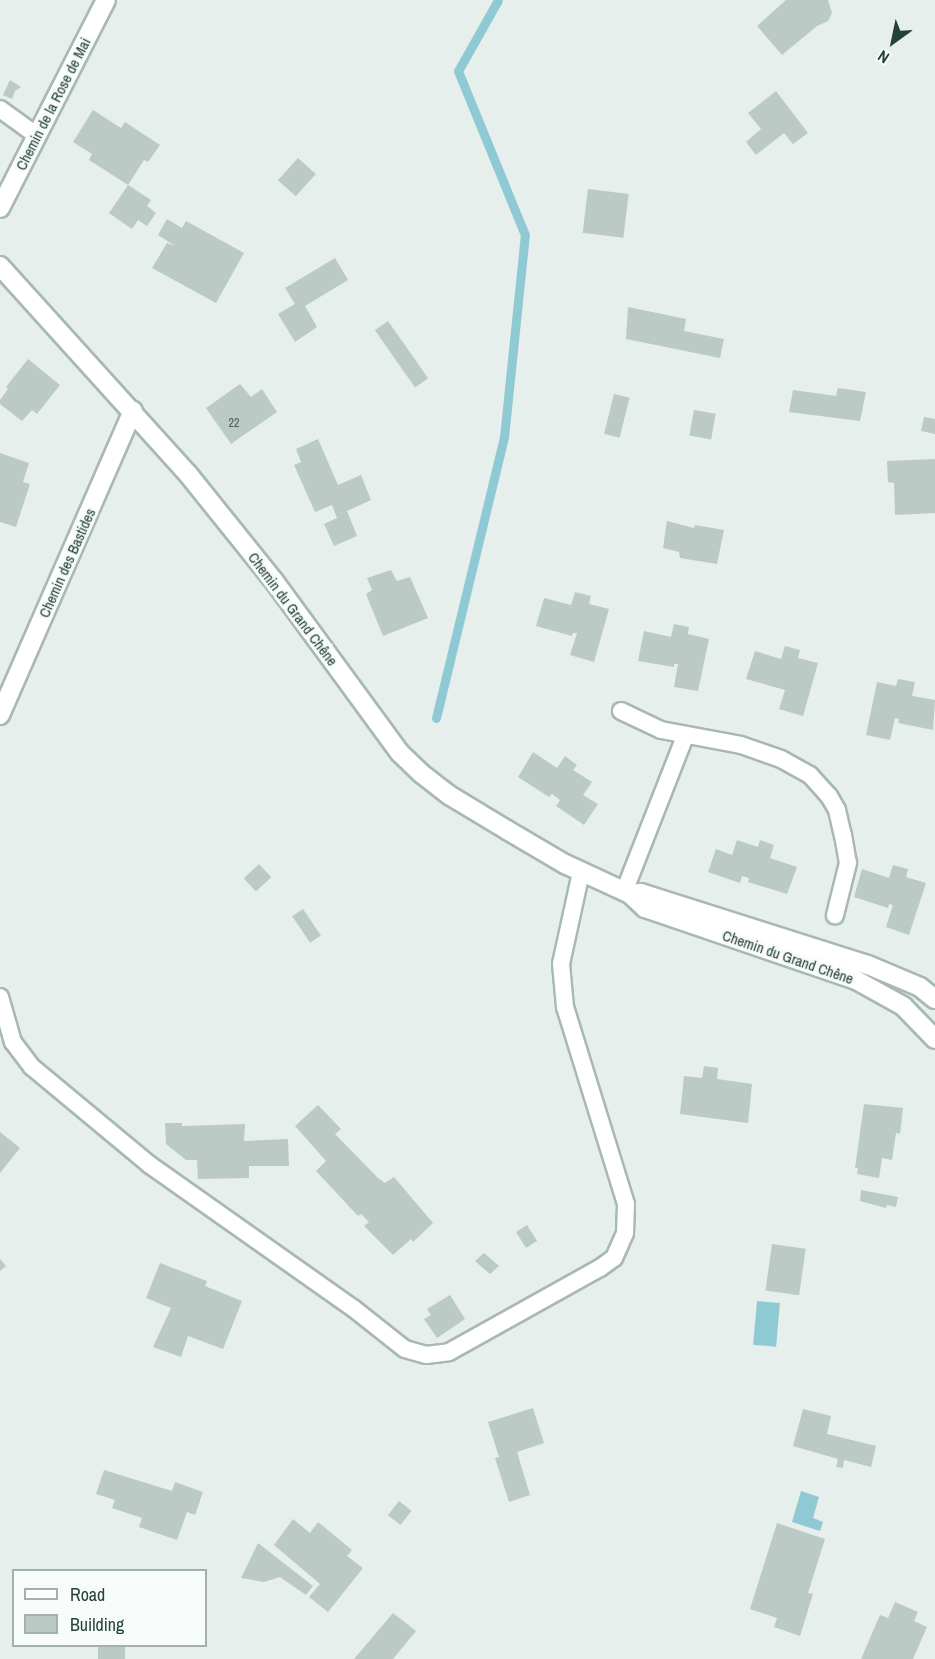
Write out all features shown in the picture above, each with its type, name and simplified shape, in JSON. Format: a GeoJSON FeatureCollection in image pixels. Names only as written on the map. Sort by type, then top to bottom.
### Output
{"type":"FeatureCollection","features":[{"type":"Feature","properties":{"kind":"main road","name":"Chemin de la Rose de Mai"},"geometry":{"type":"LineString","coordinates":[[0,208],[106,0]]}},
{"type":"Feature","properties":{"kind":"main road","name":"Chemin du Grand Chêne"},"geometry":{"type":"LineString","coordinates":[[0,266],[188,474],[274,582],[400,753],[449,795],[581,872],[627,893],[645,908],[855,980],[903,1006],[935,1039]]}},
{"type":"Feature","properties":{"kind":"main road","name":"Chemin des Bastides"},"geometry":{"type":"LineString","coordinates":[[0,715],[133,411]]}},
{"type":"Feature","properties":{"kind":"main road","name":"Chemin du Grand Chêne"},"geometry":{"type":"LineString","coordinates":[[627,893],[640,893],[868,965],[920,987],[935,999]]}},
{"type":"Feature","properties":{"kind":"lane"},"geometry":{"type":"LineString","coordinates":[[0,109],[36,135]]}},
{"type":"Feature","properties":{"kind":"lane"},"geometry":{"type":"LineString","coordinates":[[621,711],[661,730],[741,745],[781,759],[810,775],[829,796],[837,810],[848,863],[835,915]]}},
{"type":"Feature","properties":{"kind":"lane"},"geometry":{"type":"LineString","coordinates":[[627,893],[685,736]]}},
{"type":"Feature","properties":{"kind":"lane"},"geometry":{"type":"LineString","coordinates":[[0,997],[13,1042],[32,1067],[150,1165],[353,1308],[405,1349],[426,1355],[449,1352],[600,1268],[614,1258],[625,1233],[626,1204],[565,1007],[561,964],[581,872]]}},
{"type":"Feature","properties":{"kind":"water"},"geometry":{"type":"Polygon","coordinates":[[[757,1301],[780,1303],[776,1347],[753,1345],[757,1301]]]}},
{"type":"Feature","properties":{"kind":"water"},"geometry":{"type":"Polygon","coordinates":[[[801,1491],[819,1497],[813,1518],[823,1522],[820,1531],[792,1522],[801,1491]]]}},
{"type":"Feature","properties":{"kind":"building"},"geometry":{"type":"Polygon","coordinates":[[[786,0],[828,0],[832,13],[828,21],[817,26],[782,55],[757,26],[786,0]]]}},
{"type":"Feature","properties":{"kind":"building"},"geometry":{"type":"Polygon","coordinates":[[[10,80],[21,87],[15,91],[12,99],[3,95],[10,80]]]}},
{"type":"Feature","properties":{"kind":"building"},"geometry":{"type":"Polygon","coordinates":[[[776,91],[808,133],[793,144],[784,133],[756,155],[746,142],[761,129],[748,113],[776,91]]]}},
{"type":"Feature","properties":{"kind":"building"},"geometry":{"type":"Polygon","coordinates":[[[93,110],[121,128],[125,122],[160,145],[148,162],[144,160],[128,185],[89,160],[92,154],[73,142],[93,110]]]}},
{"type":"Feature","properties":{"kind":"building"},"geometry":{"type":"Polygon","coordinates":[[[298,158],[316,174],[296,196],[278,180],[298,158]]]}},
{"type":"Feature","properties":{"kind":"building"},"geometry":{"type":"Polygon","coordinates":[[[128,185],[151,200],[147,206],[156,213],[147,226],[138,220],[132,229],[109,213],[128,185]]]}},
{"type":"Feature","properties":{"kind":"building"},"geometry":{"type":"Polygon","coordinates":[[[588,189],[629,194],[623,238],[583,233],[588,189]]]}},
{"type":"Feature","properties":{"kind":"building"},"geometry":{"type":"Polygon","coordinates":[[[167,219],[182,228],[186,221],[244,253],[216,303],[152,268],[167,243],[175,246],[158,235],[167,219]]]}},
{"type":"Feature","properties":{"kind":"building"},"geometry":{"type":"Polygon","coordinates":[[[335,258],[348,280],[305,306],[317,327],[295,342],[278,314],[295,304],[285,288],[335,258]]]}},
{"type":"Feature","properties":{"kind":"building"},"geometry":{"type":"Polygon","coordinates":[[[628,307],[686,319],[684,331],[724,339],[720,358],[626,339],[628,307]]]}},
{"type":"Feature","properties":{"kind":"building"},"geometry":{"type":"Polygon","coordinates":[[[388,321],[428,378],[415,388],[375,330],[388,321]]]}},
{"type":"Feature","properties":{"kind":"building"},"geometry":{"type":"Polygon","coordinates":[[[28,359],[60,385],[37,414],[32,410],[22,421],[0,404],[0,400],[8,389],[6,387],[28,359]]]}},
{"type":"Feature","properties":{"kind":"building"},"geometry":{"type":"Polygon","coordinates":[[[240,384],[251,397],[262,389],[277,412],[231,444],[206,408],[240,384]]]}},
{"type":"Feature","properties":{"kind":"building"},"geometry":{"type":"Polygon","coordinates":[[[838,388],[866,392],[860,421],[789,412],[793,390],[836,396],[838,388]]]}},
{"type":"Feature","properties":{"kind":"building"},"geometry":{"type":"Polygon","coordinates":[[[614,394],[630,398],[620,438],[604,434],[614,394]]]}},
{"type":"Feature","properties":{"kind":"building"},"geometry":{"type":"Polygon","coordinates":[[[694,410],[716,414],[711,439],[689,436],[694,410]]]}},
{"type":"Feature","properties":{"kind":"building"},"geometry":{"type":"Polygon","coordinates":[[[924,417],[935,419],[935,434],[921,431],[924,417]]]}},
{"type":"Feature","properties":{"kind":"building"},"geometry":{"type":"Polygon","coordinates":[[[318,439],[338,485],[361,475],[371,500],[347,511],[357,536],[334,546],[324,524],[337,518],[332,505],[315,512],[294,465],[301,462],[296,449],[318,439]]]}},
{"type":"Feature","properties":{"kind":"building"},"geometry":{"type":"Polygon","coordinates":[[[0,453],[29,463],[23,482],[30,484],[16,527],[0,522],[0,453]]]}},
{"type":"Feature","properties":{"kind":"building"},"geometry":{"type":"Polygon","coordinates":[[[935,459],[935,513],[895,515],[894,483],[888,482],[887,461],[935,459]]]}},
{"type":"Feature","properties":{"kind":"building"},"geometry":{"type":"Polygon","coordinates":[[[667,521],[694,528],[695,525],[724,530],[717,564],[680,558],[679,552],[663,548],[667,521]]]}},
{"type":"Feature","properties":{"kind":"building"},"geometry":{"type":"Polygon","coordinates":[[[391,570],[397,581],[410,577],[428,618],[383,636],[366,594],[372,590],[367,578],[391,570]]]}},
{"type":"Feature","properties":{"kind":"building"},"geometry":{"type":"Polygon","coordinates":[[[575,592],[591,596],[589,604],[609,609],[594,662],[570,655],[577,633],[573,633],[572,636],[536,626],[544,598],[571,605],[575,592]]]}},
{"type":"Feature","properties":{"kind":"building"},"geometry":{"type":"Polygon","coordinates":[[[674,624],[689,627],[688,634],[709,639],[698,691],[674,687],[678,664],[674,664],[674,667],[638,661],[644,631],[671,637],[674,624]]]}},
{"type":"Feature","properties":{"kind":"building"},"geometry":{"type":"Polygon","coordinates":[[[785,646],[800,650],[798,658],[818,663],[803,716],[779,709],[785,690],[746,679],[755,651],[781,659],[785,646]]]}},
{"type":"Feature","properties":{"kind":"building"},"geometry":{"type":"Polygon","coordinates":[[[898,679],[915,682],[912,696],[935,700],[933,730],[898,723],[899,719],[895,718],[890,740],[866,735],[877,682],[896,686],[898,679]]]}},
{"type":"Feature","properties":{"kind":"building"},"geometry":{"type":"Polygon","coordinates":[[[533,752],[557,768],[565,756],[577,765],[573,770],[592,782],[583,795],[598,804],[584,825],[556,806],[560,800],[552,794],[549,797],[518,777],[533,752]]]}},
{"type":"Feature","properties":{"kind":"building"},"geometry":{"type":"Polygon","coordinates":[[[737,840],[758,847],[760,840],[774,845],[770,858],[797,867],[787,894],[748,882],[749,878],[742,876],[740,883],[708,872],[716,849],[732,855],[737,840]]]}},
{"type":"Feature","properties":{"kind":"building"},"geometry":{"type":"Polygon","coordinates":[[[259,864],[271,877],[256,891],[244,878],[259,864]]]}},
{"type":"Feature","properties":{"kind":"building"},"geometry":{"type":"Polygon","coordinates":[[[893,865],[908,869],[906,877],[926,883],[909,935],[886,927],[893,905],[889,904],[888,908],[854,897],[862,869],[889,878],[893,865]]]}},
{"type":"Feature","properties":{"kind":"building"},"geometry":{"type":"Polygon","coordinates":[[[303,909],[321,936],[310,943],[292,916],[303,909]]]}},
{"type":"Feature","properties":{"kind":"building"},"geometry":{"type":"Polygon","coordinates":[[[704,1066],[718,1068],[717,1079],[752,1084],[748,1123],[680,1114],[684,1076],[702,1078],[704,1066]]]}},
{"type":"Feature","properties":{"kind":"building"},"geometry":{"type":"Polygon","coordinates":[[[864,1104],[903,1108],[900,1134],[896,1133],[892,1160],[882,1158],[879,1178],[857,1174],[858,1168],[855,1168],[864,1104]]]}},
{"type":"Feature","properties":{"kind":"building"},"geometry":{"type":"Polygon","coordinates":[[[318,1105],[341,1129],[335,1134],[378,1178],[385,1183],[394,1177],[433,1223],[413,1242],[411,1239],[393,1255],[364,1226],[369,1222],[361,1214],[358,1216],[316,1171],[326,1161],[295,1126],[318,1105]]]}},
{"type":"Feature","properties":{"kind":"building"},"geometry":{"type":"Polygon","coordinates":[[[165,1123],[182,1123],[182,1126],[245,1124],[244,1141],[288,1139],[289,1166],[249,1166],[249,1178],[198,1179],[197,1160],[186,1160],[166,1144],[165,1123]]]}},
{"type":"Feature","properties":{"kind":"building"},"geometry":{"type":"Polygon","coordinates":[[[0,1132],[20,1148],[0,1173],[0,1132]]]}},
{"type":"Feature","properties":{"kind":"building"},"geometry":{"type":"Polygon","coordinates":[[[861,1190],[898,1197],[896,1207],[887,1205],[886,1208],[860,1201],[861,1190]]]}},
{"type":"Feature","properties":{"kind":"building"},"geometry":{"type":"Polygon","coordinates":[[[527,1225],[537,1241],[526,1248],[516,1232],[527,1225]]]}},
{"type":"Feature","properties":{"kind":"building"},"geometry":{"type":"Polygon","coordinates":[[[772,1244],[806,1249],[799,1295],[765,1291],[772,1244]]]}},
{"type":"Feature","properties":{"kind":"building"},"geometry":{"type":"Polygon","coordinates":[[[484,1253],[499,1266],[490,1274],[475,1261],[484,1253]]]}},
{"type":"Feature","properties":{"kind":"building"},"geometry":{"type":"Polygon","coordinates":[[[0,1259],[6,1266],[0,1271],[0,1259]]]}},
{"type":"Feature","properties":{"kind":"building"},"geometry":{"type":"Polygon","coordinates":[[[160,1263],[207,1281],[205,1286],[242,1301],[223,1349],[188,1336],[181,1357],[153,1347],[171,1308],[146,1298],[160,1263]]]}},
{"type":"Feature","properties":{"kind":"building"},"geometry":{"type":"Polygon","coordinates":[[[450,1295],[465,1319],[437,1338],[424,1319],[431,1315],[427,1309],[450,1295]]]}},
{"type":"Feature","properties":{"kind":"building"},"geometry":{"type":"Polygon","coordinates":[[[533,1408],[544,1443],[517,1452],[530,1495],[509,1502],[495,1458],[499,1457],[488,1422],[533,1408]]]}},
{"type":"Feature","properties":{"kind":"building"},"geometry":{"type":"Polygon","coordinates":[[[803,1409],[831,1416],[827,1434],[876,1446],[871,1467],[844,1460],[843,1468],[836,1467],[838,1459],[793,1446],[803,1409]]]}},
{"type":"Feature","properties":{"kind":"building"},"geometry":{"type":"Polygon","coordinates":[[[104,1470],[172,1491],[175,1482],[203,1492],[195,1515],[187,1512],[177,1540],[139,1527],[142,1518],[112,1508],[115,1500],[96,1494],[104,1470]]]}},
{"type":"Feature","properties":{"kind":"building"},"geometry":{"type":"Polygon","coordinates":[[[399,1501],[412,1511],[401,1525],[388,1515],[399,1501]]]}},
{"type":"Feature","properties":{"kind":"building"},"geometry":{"type":"Polygon","coordinates":[[[293,1519],[310,1533],[318,1522],[352,1550],[347,1556],[363,1568],[328,1612],[309,1597],[320,1584],[274,1545],[293,1519]]]}},
{"type":"Feature","properties":{"kind":"building"},"geometry":{"type":"Polygon","coordinates":[[[777,1523],[825,1539],[808,1593],[813,1594],[800,1636],[774,1627],[777,1618],[750,1609],[777,1523]]]}},
{"type":"Feature","properties":{"kind":"building"},"geometry":{"type":"Polygon","coordinates":[[[258,1543],[313,1586],[306,1595],[280,1577],[264,1582],[241,1578],[258,1543]]]}},
{"type":"Feature","properties":{"kind":"building"},"geometry":{"type":"Polygon","coordinates":[[[895,1602],[918,1612],[914,1621],[927,1627],[913,1659],[861,1659],[880,1615],[888,1618],[895,1602]]]}},
{"type":"Feature","properties":{"kind":"building"},"geometry":{"type":"Polygon","coordinates":[[[393,1613],[416,1631],[393,1659],[354,1659],[393,1613]]]}},
{"type":"Feature","properties":{"kind":"building"},"geometry":{"type":"Polygon","coordinates":[[[98,1647],[125,1647],[125,1659],[98,1659],[98,1647]]]}},
{"type":"Feature","properties":{"kind":"waterway"},"geometry":{"type":"LineString","coordinates":[[436,718],[504,437],[525,235],[458,71],[498,0]]}}]}
